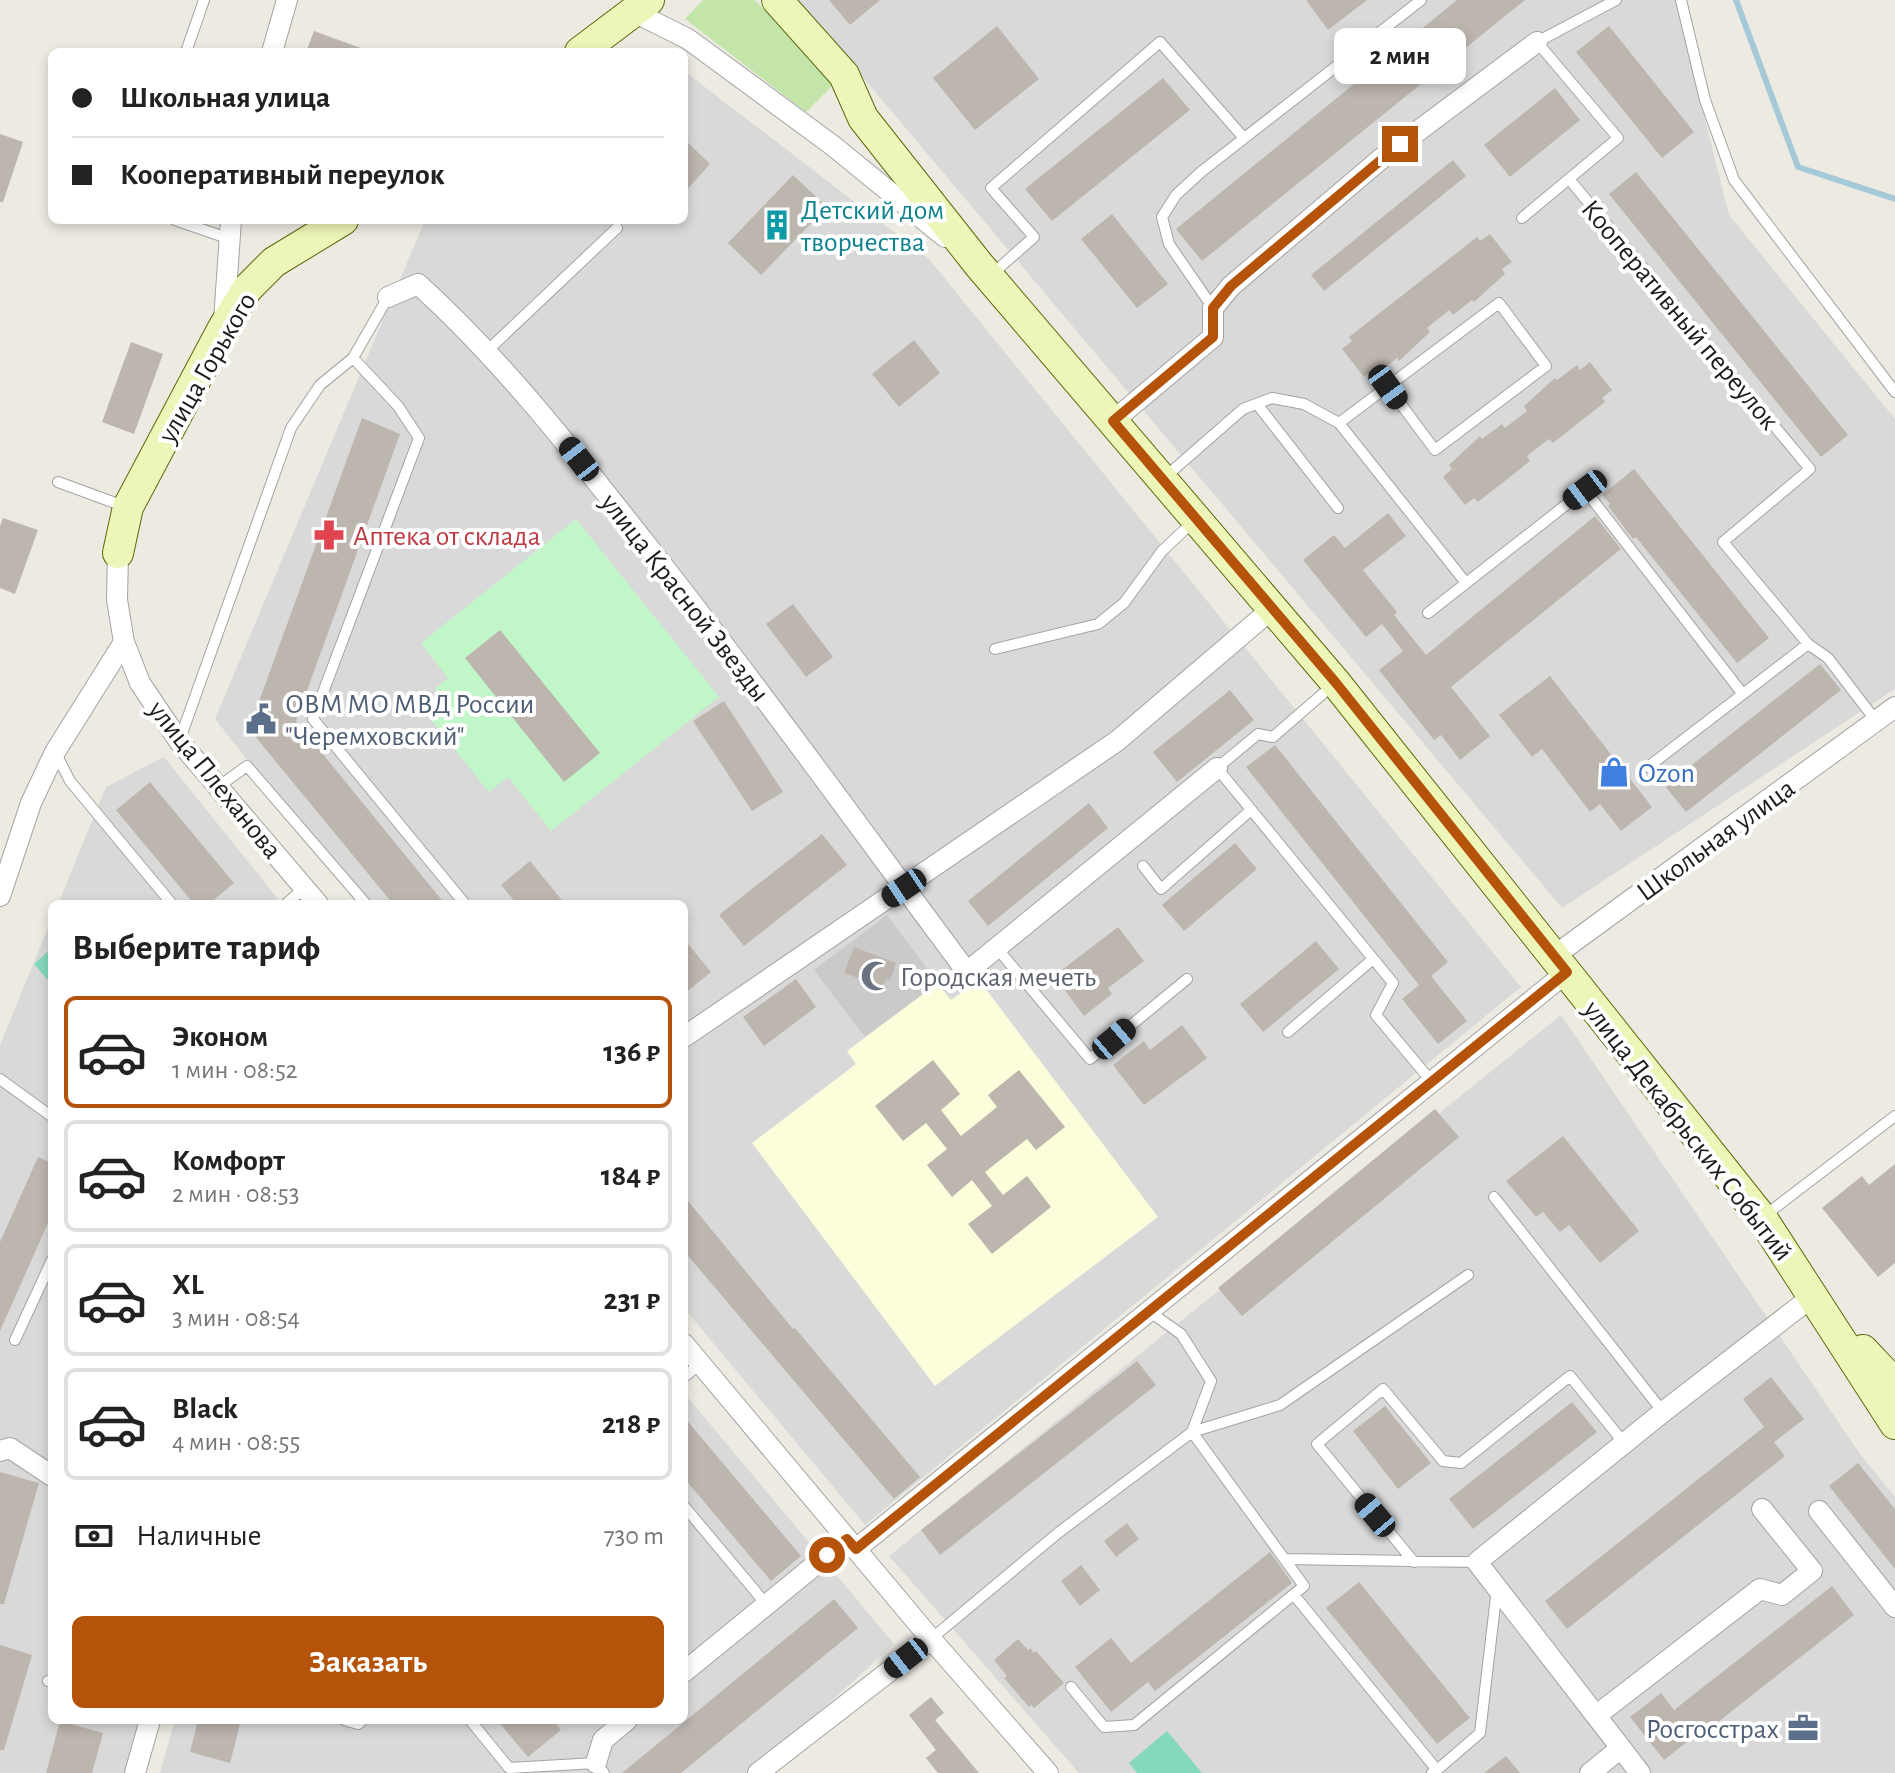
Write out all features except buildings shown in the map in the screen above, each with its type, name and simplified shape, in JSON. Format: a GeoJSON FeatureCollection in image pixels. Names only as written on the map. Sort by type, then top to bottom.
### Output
{"type":"FeatureCollection","features":[{"type":"Feature","properties":{"kind":"street"},"geometry":{"type":"LineString","coordinates":[[273,48],[287,0]]}},
{"type":"Feature","properties":{"kind":"street","name":"улица Декабрьских Событий"},"geometry":{"type":"LineString","coordinates":[[777,0],[844,75],[863,118],[985,270],[1336,683],[1762,1218],[1895,1424]]}},
{"type":"Feature","properties":{"kind":"street"},"geometry":{"type":"LineString","coordinates":[[585,48],[642,6]]}},
{"type":"Feature","properties":{"kind":"street","name":"улица Декабрьских Событий"},"geometry":{"type":"LineString","coordinates":[[642,6],[832,145],[985,270]]}},
{"type":"Feature","properties":{"kind":"street"},"geometry":{"type":"LineString","coordinates":[[1113,421],[1213,337],[1213,308],[1231,286],[1382,158],[1537,42]]}},
{"type":"Feature","properties":{"kind":"street","name":"улица Горького"},"geometry":{"type":"LineString","coordinates":[[118,553],[128,507],[247,289],[274,262],[336,224]]}},
{"type":"Feature","properties":{"kind":"street"},"geometry":{"type":"LineString","coordinates":[[223,328],[231,230]]}},
{"type":"Feature","properties":{"kind":"street","name":"улица Красной Звезды"},"geometry":{"type":"LineString","coordinates":[[388,297],[418,284],[460,322],[562,437],[701,613],[967,972],[996,947]]}},
{"type":"Feature","properties":{"kind":"street","name":"улица Плеханова"},"geometry":{"type":"LineString","coordinates":[[118,553],[117,600],[124,642],[140,683],[179,741],[311,896]]}},
{"type":"Feature","properties":{"kind":"street"},"geometry":{"type":"LineString","coordinates":[[688,1034],[1117,741],[1273,608]]}},
{"type":"Feature","properties":{"kind":"street"},"geometry":{"type":"LineString","coordinates":[[0,896],[31,803],[55,752],[124,642]]}},
{"type":"Feature","properties":{"kind":"street","name":"Школьная улица"},"geometry":{"type":"LineString","coordinates":[[688,1669],[766,1604],[852,1544],[1150,1312],[1432,1082],[1560,964],[1895,707]]}},
{"type":"Feature","properties":{"kind":"street"},"geometry":{"type":"LineString","coordinates":[[996,947],[1217,768]]}},
{"type":"Feature","properties":{"kind":"street"},"geometry":{"type":"LineString","coordinates":[[1640,1773],[1477,1562],[1813,1296]]}},
{"type":"Feature","properties":{"kind":"street","name":"улица Декабрьских Событий"},"geometry":{"type":"LineString","coordinates":[[1813,1296],[1895,1384]]}},
{"type":"Feature","properties":{"kind":"street"},"geometry":{"type":"LineString","coordinates":[[688,1349],[931,1639],[1048,1773]]}},
{"type":"Feature","properties":{"kind":"street"},"geometry":{"type":"LineString","coordinates":[[3,1448],[48,1474]]}},
{"type":"Feature","properties":{"kind":"street"},"geometry":{"type":"LineString","coordinates":[[1597,1715],[1760,1589],[1782,1595],[1812,1571],[1762,1509]]}},
{"type":"Feature","properties":{"kind":"street"},"geometry":{"type":"LineString","coordinates":[[1819,1511],[1895,1607]]}},
{"type":"Feature","properties":{"kind":"street"},"geometry":{"type":"LineString","coordinates":[[758,1773],[931,1639]]}},
{"type":"Feature","properties":{"kind":"street"},"geometry":{"type":"LineString","coordinates":[[135,1773],[149,1724]]}},
{"type":"Feature","properties":{"kind":"street"},"geometry":{"type":"LineString","coordinates":[[600,1768],[603,1740],[622,1724]]}},
{"type":"Feature","properties":{"kind":"street"},"geometry":{"type":"LineString","coordinates":[[1590,1773],[1621,1748]]}},
{"type":"Feature","properties":{"kind":"lane"},"geometry":{"type":"LineString","coordinates":[[187,48],[204,0]]}},
{"type":"Feature","properties":{"kind":"lane"},"geometry":{"type":"LineString","coordinates":[[1213,308],[1169,244],[1162,217],[1176,195],[1243,137],[1421,0]]}},
{"type":"Feature","properties":{"kind":"lane"},"geometry":{"type":"LineString","coordinates":[[1537,42],[1616,0]]}},
{"type":"Feature","properties":{"kind":"lane"},"geometry":{"type":"LineString","coordinates":[[1681,0],[1705,100],[1734,180],[1895,392]]}},
{"type":"Feature","properties":{"kind":"lane"},"geometry":{"type":"LineString","coordinates":[[985,270],[1034,237],[991,188],[1160,42],[1243,137]]}},
{"type":"Feature","properties":{"kind":"lane","name":"Кооперативный переулок"},"geometry":{"type":"LineString","coordinates":[[1537,42],[1618,138],[1569,179],[1810,469],[1723,542],[1808,644]]}},
{"type":"Feature","properties":{"kind":"lane"},"geometry":{"type":"LineString","coordinates":[[1522,218],[1569,179]]}},
{"type":"Feature","properties":{"kind":"lane"},"geometry":{"type":"LineString","coordinates":[[197,224],[231,230]]}},
{"type":"Feature","properties":{"kind":"lane"},"geometry":{"type":"LineString","coordinates":[[486,352],[617,228]]}},
{"type":"Feature","properties":{"kind":"lane"},"geometry":{"type":"LineString","coordinates":[[179,741],[291,428],[320,385],[353,358],[388,297]]}},
{"type":"Feature","properties":{"kind":"lane"},"geometry":{"type":"LineString","coordinates":[[1339,423],[1499,303],[1546,366],[1435,450],[1388,387]]}},
{"type":"Feature","properties":{"kind":"lane"},"geometry":{"type":"LineString","coordinates":[[353,358],[398,406],[419,438],[313,719],[462,900]]}},
{"type":"Feature","properties":{"kind":"lane"},"geometry":{"type":"LineString","coordinates":[[1162,479],[1243,409],[1272,398],[1304,404],[1339,423],[1466,583]]}},
{"type":"Feature","properties":{"kind":"lane"},"geometry":{"type":"LineString","coordinates":[[1257,404],[1338,508]]}},
{"type":"Feature","properties":{"kind":"lane"},"geometry":{"type":"LineString","coordinates":[[58,482],[128,507]]}},
{"type":"Feature","properties":{"kind":"lane"},"geometry":{"type":"LineString","coordinates":[[1428,613],[1585,490],[1742,693]]}},
{"type":"Feature","properties":{"kind":"lane"},"geometry":{"type":"LineString","coordinates":[[995,649],[1098,624],[1124,603],[1162,551],[1196,519]]}},
{"type":"Feature","properties":{"kind":"lane"},"geometry":{"type":"LineString","coordinates":[[1648,767],[1808,644],[1828,658],[1876,721]]}},
{"type":"Feature","properties":{"kind":"lane"},"geometry":{"type":"LineString","coordinates":[[1336,683],[1273,737],[1258,734],[1217,768],[1393,983],[1376,1015],[1432,1082]]}},
{"type":"Feature","properties":{"kind":"lane"},"geometry":{"type":"LineString","coordinates":[[55,752],[70,781],[169,900]]}},
{"type":"Feature","properties":{"kind":"lane"},"geometry":{"type":"LineString","coordinates":[[218,787],[247,766],[363,900]]}},
{"type":"Feature","properties":{"kind":"lane"},"geometry":{"type":"LineString","coordinates":[[1143,866],[1161,889],[1251,810]]}},
{"type":"Feature","properties":{"kind":"lane"},"geometry":{"type":"LineString","coordinates":[[996,947],[1090,1059],[1187,979]]}},
{"type":"Feature","properties":{"kind":"lane"},"geometry":{"type":"LineString","coordinates":[[1288,1032],[1373,959]]}},
{"type":"Feature","properties":{"kind":"lane"},"geometry":{"type":"LineString","coordinates":[[0,1079],[48,1113]]}},
{"type":"Feature","properties":{"kind":"lane"},"geometry":{"type":"LineString","coordinates":[[1762,1218],[1895,1116]]}},
{"type":"Feature","properties":{"kind":"lane"},"geometry":{"type":"LineString","coordinates":[[1494,1197],[1663,1412]]}},
{"type":"Feature","properties":{"kind":"lane"},"geometry":{"type":"LineString","coordinates":[[15,1340],[48,1269]]}},
{"type":"Feature","properties":{"kind":"lane"},"geometry":{"type":"LineString","coordinates":[[931,1639],[1058,1533],[1192,1432],[1280,1405],[1468,1275]]}},
{"type":"Feature","properties":{"kind":"lane"},"geometry":{"type":"LineString","coordinates":[[1150,1312],[1181,1334],[1211,1381],[1192,1432]]}},
{"type":"Feature","properties":{"kind":"lane"},"geometry":{"type":"LineString","coordinates":[[688,1374],[700,1364]]}},
{"type":"Feature","properties":{"kind":"lane"},"geometry":{"type":"LineString","coordinates":[[1414,1562],[1317,1444],[1383,1389],[1443,1461],[1461,1463],[1570,1376],[1624,1443]]}},
{"type":"Feature","properties":{"kind":"lane"},"geometry":{"type":"LineString","coordinates":[[1071,1687],[1104,1727],[1134,1725],[1304,1586],[1192,1432]]}},
{"type":"Feature","properties":{"kind":"lane"},"geometry":{"type":"LineString","coordinates":[[688,1511],[766,1604]]}},
{"type":"Feature","properties":{"kind":"lane"},"geometry":{"type":"LineString","coordinates":[[1285,1559],[1477,1562]]}},
{"type":"Feature","properties":{"kind":"lane"},"geometry":{"type":"LineString","coordinates":[[1294,1595],[1435,1771],[1480,1733],[1497,1588]]}},
{"type":"Feature","properties":{"kind":"lane"},"geometry":{"type":"LineString","coordinates":[[473,1724],[506,1770],[600,1768]]}},
{"type":"Feature","properties":{"kind":"shaded area"},"geometry":{"type":"Polygon","coordinates":[[[798,0],[1675,0],[1729,215],[1895,419],[1895,689],[1562,908],[798,0]]]}},
{"type":"Feature","properties":{"kind":"shaded area"},"geometry":{"type":"Polygon","coordinates":[[[688,74],[929,259],[1521,987],[865,1525],[688,1313],[688,900],[358,900],[215,719],[423,224],[688,224],[688,74]]]}},
{"type":"Feature","properties":{"kind":"shaded area"},"geometry":{"type":"Polygon","coordinates":[[[164,757],[279,900],[60,900],[106,787],[164,757]]]}},
{"type":"Feature","properties":{"kind":"shaded area","name":"Городская мечеть"},"geometry":{"type":"Polygon","coordinates":[[[887,915],[938,983],[865,1037],[814,970],[887,915]]]}},
{"type":"Feature","properties":{"kind":"shaded area"},"geometry":{"type":"Polygon","coordinates":[[[48,928],[48,1724],[141,1724],[126,1773],[0,1773],[0,1045],[48,928]]]}},
{"type":"Feature","properties":{"kind":"shaded area"},"geometry":{"type":"Polygon","coordinates":[[[979,980],[1158,1217],[935,1386],[752,1143],[856,1064],[847,1051],[937,983],[951,1000],[979,980]]]}},
{"type":"Feature","properties":{"kind":"shaded area"},"geometry":{"type":"Polygon","coordinates":[[[1561,1015],[1860,1454],[1895,1497],[1895,1773],[1079,1773],[889,1556],[1561,1015]]]}},
{"type":"Feature","properties":{"kind":"shaded area"},"geometry":{"type":"Polygon","coordinates":[[[688,1398],[894,1644],[752,1773],[160,1773],[174,1724],[688,1724],[688,1398]]]}},
{"type":"Feature","properties":{"kind":"green space"},"geometry":{"type":"Polygon","coordinates":[[[703,0],[755,0],[833,85],[806,112],[685,19],[703,0]]]}},
{"type":"Feature","properties":{"kind":"green space"},"geometry":{"type":"Polygon","coordinates":[[[576,519],[719,697],[551,831],[508,777],[489,792],[431,720],[448,706],[435,689],[448,678],[421,643],[576,519]]]}},
{"type":"Feature","properties":{"kind":"green space"},"geometry":{"type":"Polygon","coordinates":[[[48,952],[48,980],[34,964],[48,952]]]}},
{"type":"Feature","properties":{"kind":"green space"},"geometry":{"type":"Polygon","coordinates":[[[1167,1731],[1202,1773],[1137,1773],[1129,1763],[1167,1731]]]}},
{"type":"Feature","properties":{"kind":"waterway"},"geometry":{"type":"LineString","coordinates":[[1736,0],[1798,167],[1895,199]]}},
{"type":"Feature","properties":{"kind":"place","name":"Детский дом творчества"},"geometry":{"type":"Point","coordinates":[777,225]}},
{"type":"Feature","properties":{"kind":"place","name":"Аптека от склада"},"geometry":{"type":"Point","coordinates":[329,535]}},
{"type":"Feature","properties":{"kind":"place","name":"ОВМ МО МВД России \"Черемховский\""},"geometry":{"type":"Point","coordinates":[261,719]}},
{"type":"Feature","properties":{"kind":"place","name":"Ozon"},"geometry":{"type":"Point","coordinates":[1614,772]}},
{"type":"Feature","properties":{"kind":"place","name":"Городская мечеть"},"geometry":{"type":"Point","coordinates":[876,976]}},
{"type":"Feature","properties":{"kind":"place","name":"Росгосстрах"},"geometry":{"type":"Point","coordinates":[1803,1728]}},
{"type":"Feature","properties":{"kind":"route"},"geometry":{"type":"LineString","coordinates":[[827,1555],[847,1539],[856,1549],[1567,972],[1336,683],[1113,421],[1213,337],[1213,308],[1231,286],[1400,144]]}}]}
